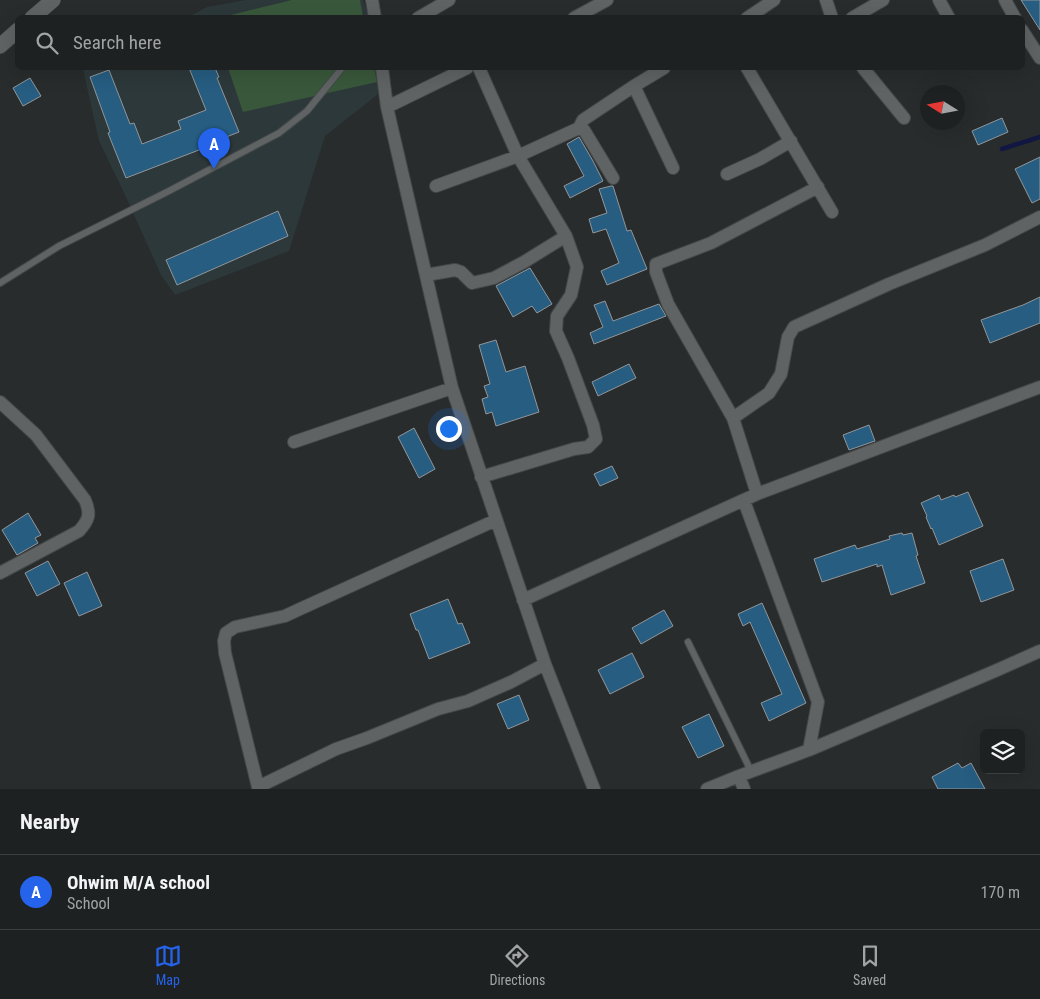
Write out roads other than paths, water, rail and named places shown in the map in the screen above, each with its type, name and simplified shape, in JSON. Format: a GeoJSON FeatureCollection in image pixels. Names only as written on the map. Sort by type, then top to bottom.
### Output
{"type":"FeatureCollection","features":[{"type":"Feature","properties":{"kind":"main road"},"geometry":{"type":"LineString","coordinates":[[35,15],[52,0]]}},
{"type":"Feature","properties":{"kind":"main road"},"geometry":{"type":"LineString","coordinates":[[0,46],[15,33]]}},
{"type":"Feature","properties":{"kind":"street"},"geometry":{"type":"LineString","coordinates":[[372,0],[374,15]]}},
{"type":"Feature","properties":{"kind":"street"},"geometry":{"type":"LineString","coordinates":[[423,15],[449,0]]}},
{"type":"Feature","properties":{"kind":"street"},"geometry":{"type":"LineString","coordinates":[[580,15],[607,0]]}},
{"type":"Feature","properties":{"kind":"street"},"geometry":{"type":"LineString","coordinates":[[752,15],[774,0]]}},
{"type":"Feature","properties":{"kind":"street"},"geometry":{"type":"LineString","coordinates":[[826,0],[831,15]]}},
{"type":"Feature","properties":{"kind":"street"},"geometry":{"type":"LineString","coordinates":[[857,15],[883,0]]}},
{"type":"Feature","properties":{"kind":"street"},"geometry":{"type":"LineString","coordinates":[[939,0],[947,15]]}},
{"type":"Feature","properties":{"kind":"street"},"geometry":{"type":"LineString","coordinates":[[1005,0],[1013,15]]}},
{"type":"Feature","properties":{"kind":"street"},"geometry":{"type":"LineString","coordinates":[[1025,35],[1040,58]]}},
{"type":"Feature","properties":{"kind":"street"},"geometry":{"type":"LineString","coordinates":[[382,70],[387,107],[452,388],[545,664],[594,789]]}},
{"type":"Feature","properties":{"kind":"street"},"geometry":{"type":"LineString","coordinates":[[387,107],[463,70]]}},
{"type":"Feature","properties":{"kind":"street"},"geometry":{"type":"LineString","coordinates":[[480,70],[518,156],[566,236],[577,267],[571,295],[557,316],[556,331],[593,425],[596,439],[588,447],[574,449],[481,477]]}},
{"type":"Feature","properties":{"kind":"street"},"geometry":{"type":"LineString","coordinates":[[436,186],[518,156],[579,128],[583,120],[661,70]]}},
{"type":"Feature","properties":{"kind":"street"},"geometry":{"type":"LineString","coordinates":[[748,70],[832,212]]}},
{"type":"Feature","properties":{"kind":"street"},"geometry":{"type":"LineString","coordinates":[[865,70],[904,118]]}},
{"type":"Feature","properties":{"kind":"street"},"geometry":{"type":"LineString","coordinates":[[634,86],[673,168]]}},
{"type":"Feature","properties":{"kind":"street"},"geometry":{"type":"LineString","coordinates":[[579,128],[584,130],[613,178]]}},
{"type":"Feature","properties":{"kind":"street"},"geometry":{"type":"LineString","coordinates":[[726,174],[760,159],[791,141]]}},
{"type":"Feature","properties":{"kind":"street"},"geometry":{"type":"LineString","coordinates":[[757,494],[733,418],[668,304],[656,272],[656,264],[711,243],[818,187]]}},
{"type":"Feature","properties":{"kind":"street"},"geometry":{"type":"LineString","coordinates":[[733,418],[769,393],[781,374],[788,337],[794,327],[889,284],[986,245],[1040,217]]}},
{"type":"Feature","properties":{"kind":"street"},"geometry":{"type":"LineString","coordinates":[[426,275],[455,270],[461,272],[472,283],[494,278],[566,236]]}},
{"type":"Feature","properties":{"kind":"street"},"geometry":{"type":"LineString","coordinates":[[524,600],[757,494],[1040,387]]}},
{"type":"Feature","properties":{"kind":"street"},"geometry":{"type":"LineString","coordinates":[[294,442],[452,388]]}},
{"type":"Feature","properties":{"kind":"street"},"geometry":{"type":"LineString","coordinates":[[0,402],[36,435],[85,500],[88,508],[88,517],[85,524],[78,531],[0,573]]}},
{"type":"Feature","properties":{"kind":"street"},"geometry":{"type":"LineString","coordinates":[[744,501],[818,702],[809,750]]}},
{"type":"Feature","properties":{"kind":"street"},"geometry":{"type":"LineString","coordinates":[[496,520],[285,616],[235,627],[226,633],[224,641],[225,653],[258,788],[336,749],[438,709],[468,701],[545,664]]}},
{"type":"Feature","properties":{"kind":"street"},"geometry":{"type":"LineString","coordinates":[[708,789],[809,750],[995,672],[1040,650]]}},
{"type":"Feature","properties":{"kind":"street"},"geometry":{"type":"LineString","coordinates":[[739,776],[744,789]]}},
{"type":"Feature","properties":{"kind":"lane"},"geometry":{"type":"LineString","coordinates":[[0,283],[58,246],[168,192],[279,133],[307,111],[340,70]]}},
{"type":"Feature","properties":{"kind":"lane"},"geometry":{"type":"LineString","coordinates":[[688,642],[751,771]]}},
{"type":"Feature","properties":{"kind":"waterway"},"geometry":{"type":"LineString","coordinates":[[1002,149],[1040,137]]}},
{"type":"Feature","properties":{"kind":"place","name":"Ohwim M/A school"},"geometry":{"type":"Point","coordinates":[214,169]}}]}
